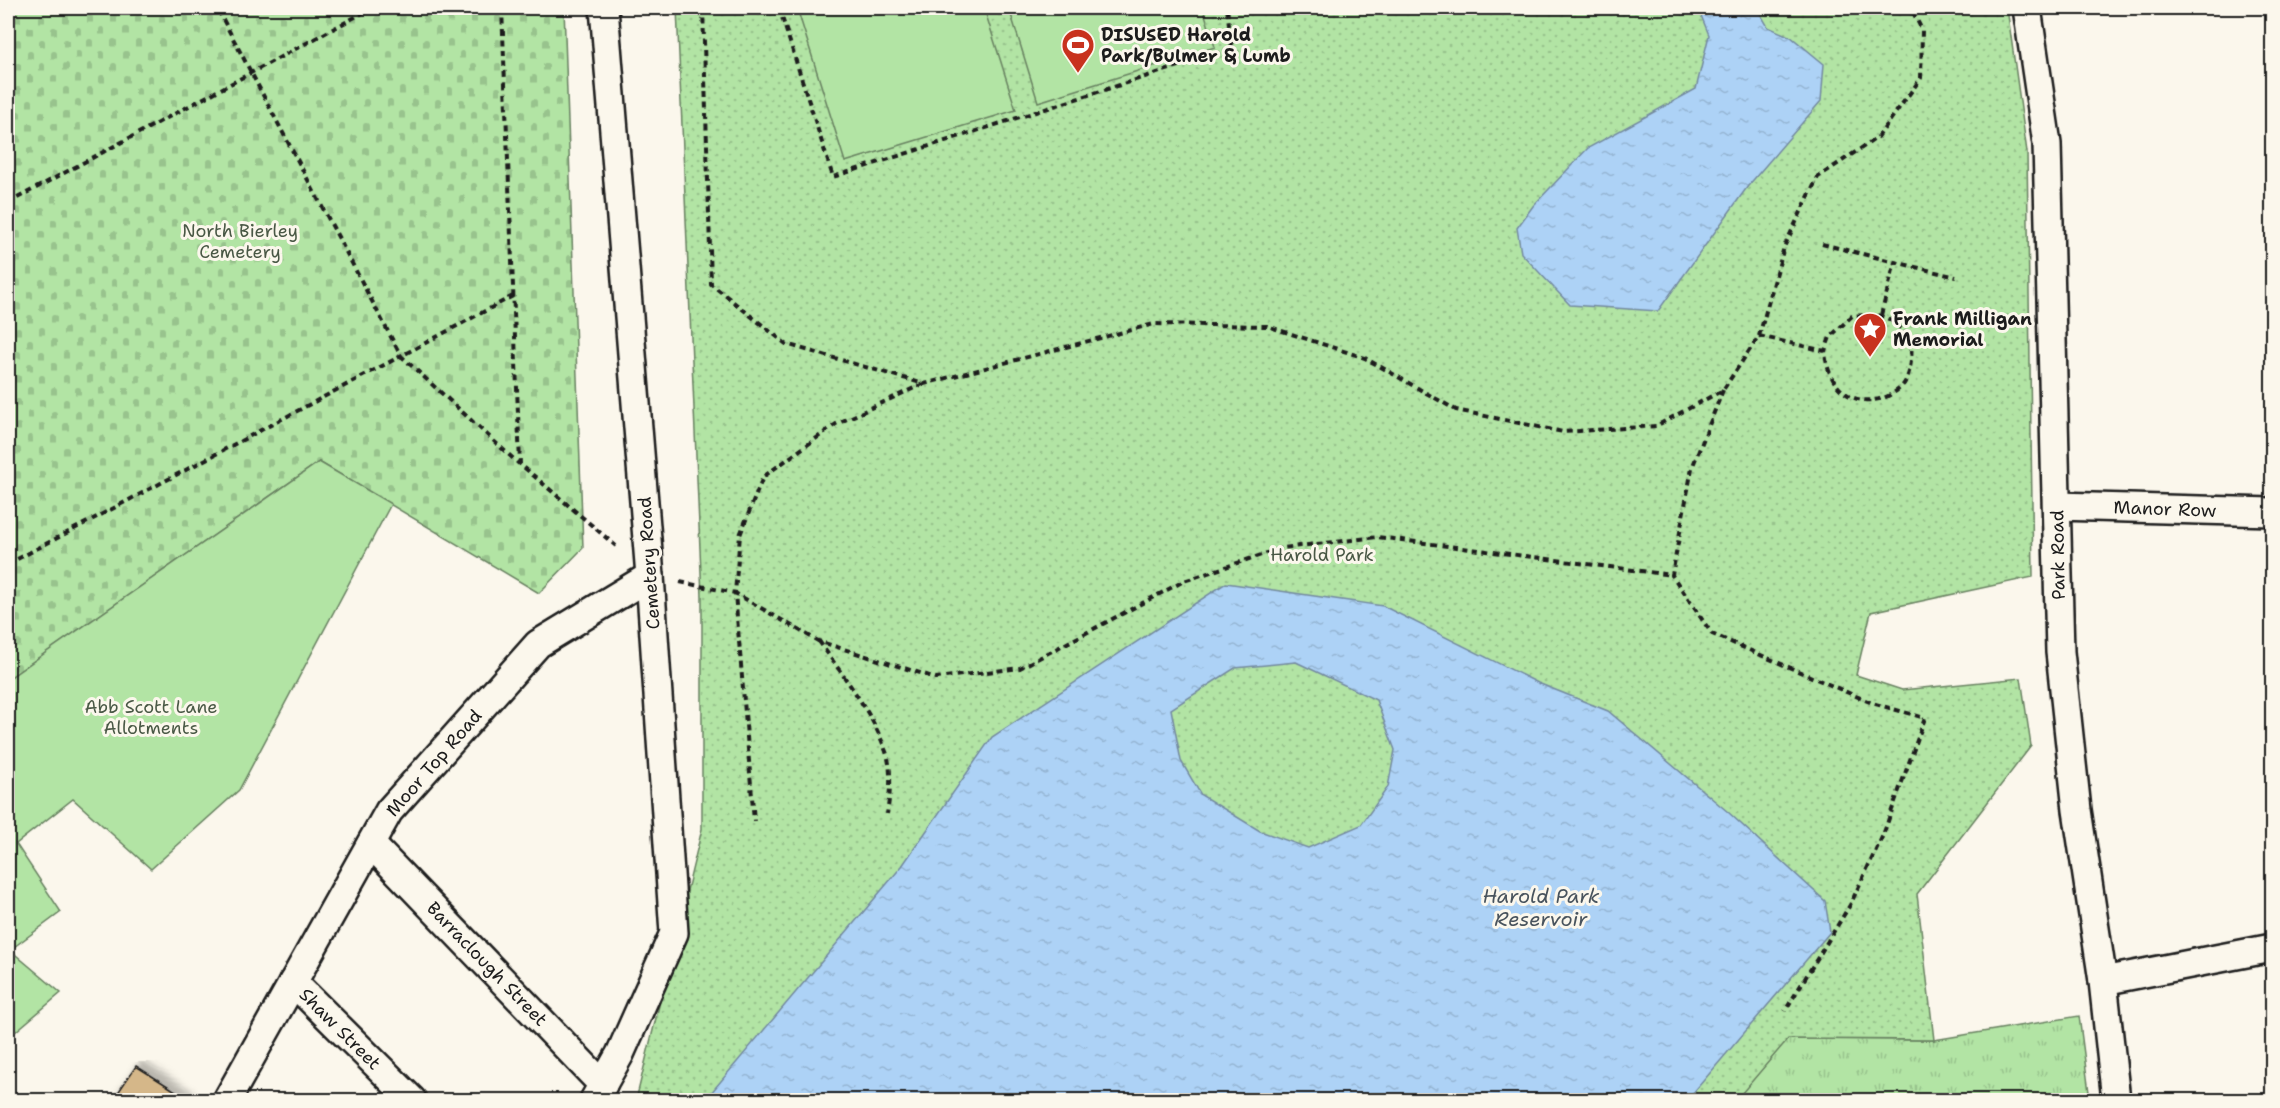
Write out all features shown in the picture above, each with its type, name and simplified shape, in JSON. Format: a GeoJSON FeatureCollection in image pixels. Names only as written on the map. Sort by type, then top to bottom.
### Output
{"type":"FeatureCollection","features":[{"type":"Feature","properties":{"kind":"street","name":"Cemetery Road"},"geometry":{"type":"LineString","coordinates":[[599,1093],[674,933],[650,576],[604,8]]}},
{"type":"Feature","properties":{"kind":"street","name":"Park Road"},"geometry":{"type":"LineString","coordinates":[[2027,8],[2046,144],[2060,652],[2077,810],[2103,981],[2116,1101]]}},
{"type":"Feature","properties":{"kind":"street","name":"Manor Row"},"geometry":{"type":"LineString","coordinates":[[2057,506],[2272,512]]}},
{"type":"Feature","properties":{"kind":"street","name":"Moor Top Road"},"geometry":{"type":"LineString","coordinates":[[227,1101],[389,811],[538,644],[650,576]]}},
{"type":"Feature","properties":{"kind":"street","name":"Barraclough Street"},"geometry":{"type":"LineString","coordinates":[[371,844],[599,1093]]}},
{"type":"Feature","properties":{"kind":"street"},"geometry":{"type":"LineString","coordinates":[[2103,981],[2272,948]]}},
{"type":"Feature","properties":{"kind":"street","name":"Shaw Street"},"geometry":{"type":"LineString","coordinates":[[294,982],[412,1101]]}},
{"type":"Feature","properties":{"kind":"path"},"geometry":{"type":"LineString","coordinates":[[217,8],[401,356],[520,464],[650,576],[735,593],[818,641],[936,678],[1020,668],[1184,581],[1282,548],[1378,537],[1672,575]]}},
{"type":"Feature","properties":{"kind":"path"},"geometry":{"type":"LineString","coordinates":[[8,203],[372,8]]}},
{"type":"Feature","properties":{"kind":"path"},"geometry":{"type":"LineString","coordinates":[[502,8],[520,464]]}},
{"type":"Feature","properties":{"kind":"path"},"geometry":{"type":"LineString","coordinates":[[703,8],[711,284],[786,344],[924,384]]}},
{"type":"Feature","properties":{"kind":"path"},"geometry":{"type":"LineString","coordinates":[[779,8],[833,177],[1232,50],[1227,8]]}},
{"type":"Feature","properties":{"kind":"path"},"geometry":{"type":"LineString","coordinates":[[1785,1011],[1854,898],[1883,835],[1925,718],[1872,703],[1712,634],[1672,575],[1692,468],[1723,390],[1759,336],[1784,247],[1818,177],[1878,137],[1921,78],[1922,30],[1911,8]]}},
{"type":"Feature","properties":{"kind":"path"},"geometry":{"type":"LineString","coordinates":[[1822,244],[1956,277]]}},
{"type":"Feature","properties":{"kind":"path"},"geometry":{"type":"LineString","coordinates":[[1881,315],[1895,262]]}},
{"type":"Feature","properties":{"kind":"path"},"geometry":{"type":"LineString","coordinates":[[8,564],[513,295]]}},
{"type":"Feature","properties":{"kind":"path"},"geometry":{"type":"LineString","coordinates":[[1881,315],[1893,319],[1911,340],[1912,357],[1905,383],[1889,397],[1871,402],[1852,398],[1835,385],[1826,369],[1825,351],[1830,337],[1852,316],[1881,315]]}},
{"type":"Feature","properties":{"kind":"path"},"geometry":{"type":"LineString","coordinates":[[754,821],[735,593],[741,535],[762,477],[836,424],[924,384],[1154,324],[1267,326],[1365,358],[1456,410],[1563,432],[1656,426],[1723,390]]}},
{"type":"Feature","properties":{"kind":"path"},"geometry":{"type":"LineString","coordinates":[[1759,336],[1825,351]]}},
{"type":"Feature","properties":{"kind":"path"},"geometry":{"type":"LineString","coordinates":[[818,641],[855,694],[886,750],[890,793],[887,814]]}},
{"type":"Feature","properties":{"kind":"green space","name":"North Bierley Cemetery"},"geometry":{"type":"Polygon","coordinates":[[[8,8],[564,8],[583,548],[539,593],[319,462],[8,679],[8,8]]]}},
{"type":"Feature","properties":{"kind":"green space","name":"Harold Park"},"geometry":{"type":"Polygon","coordinates":[[[677,8],[2007,8],[2027,152],[2033,577],[1871,612],[1856,675],[1902,690],[2021,678],[2031,746],[1917,894],[1934,1040],[1788,1039],[1736,1100],[636,1100],[702,829],[702,596],[677,8]]]}},
{"type":"Feature","properties":{"kind":"green space"},"geometry":{"type":"Polygon","coordinates":[[[797,8],[984,8],[1016,110],[845,162],[797,8]]]}},
{"type":"Feature","properties":{"kind":"green space","name":"DISUSED Harold Park/Bulmer & Lumb"},"geometry":{"type":"Polygon","coordinates":[[[1009,8],[1203,8],[1215,47],[1038,102],[1009,8]]]}},
{"type":"Feature","properties":{"kind":"green space","name":"Abb Scott Lane Allotments"},"geometry":{"type":"Polygon","coordinates":[[[319,462],[391,504],[239,790],[151,869],[73,799],[16,844],[61,912],[10,950],[61,993],[8,1038],[8,679],[319,462]]]}},
{"type":"Feature","properties":{"kind":"green space"},"geometry":{"type":"Polygon","coordinates":[[[2079,1016],[2090,1100],[1694,1100],[1788,1039],[1934,1040],[2079,1016]]]}},
{"type":"Feature","properties":{"kind":"water"},"geometry":{"type":"Polygon","coordinates":[[[1698,8],[1757,8],[1768,27],[1791,37],[1824,64],[1821,101],[1748,186],[1658,311],[1570,305],[1521,253],[1517,228],[1533,206],[1588,148],[1696,89],[1709,35],[1698,8]]]}},
{"type":"Feature","properties":{"kind":"water","name":"Harold Park Reservoir"},"geometry":{"type":"Polygon","coordinates":[[[1226,583],[1383,606],[1538,683],[1608,711],[1728,812],[1825,901],[1830,932],[1687,1100],[705,1100],[902,866],[992,737],[1226,583]],[[1296,662],[1235,668],[1171,709],[1181,761],[1201,795],[1260,831],[1308,848],[1361,825],[1388,787],[1395,750],[1376,700],[1296,662]]]}},
{"type":"Feature","properties":{"kind":"building"},"geometry":{"type":"Polygon","coordinates":[[[136,1066],[190,1100],[113,1100],[136,1066]]]}},
{"type":"Feature","properties":{"kind":"place","name":"DISUSED Harold Park/Bulmer & Lumb"},"geometry":{"type":"Point","coordinates":[1078,74]}},
{"type":"Feature","properties":{"kind":"place","name":"Frank Milligan Memorial"},"geometry":{"type":"Point","coordinates":[1870,358]}}]}
